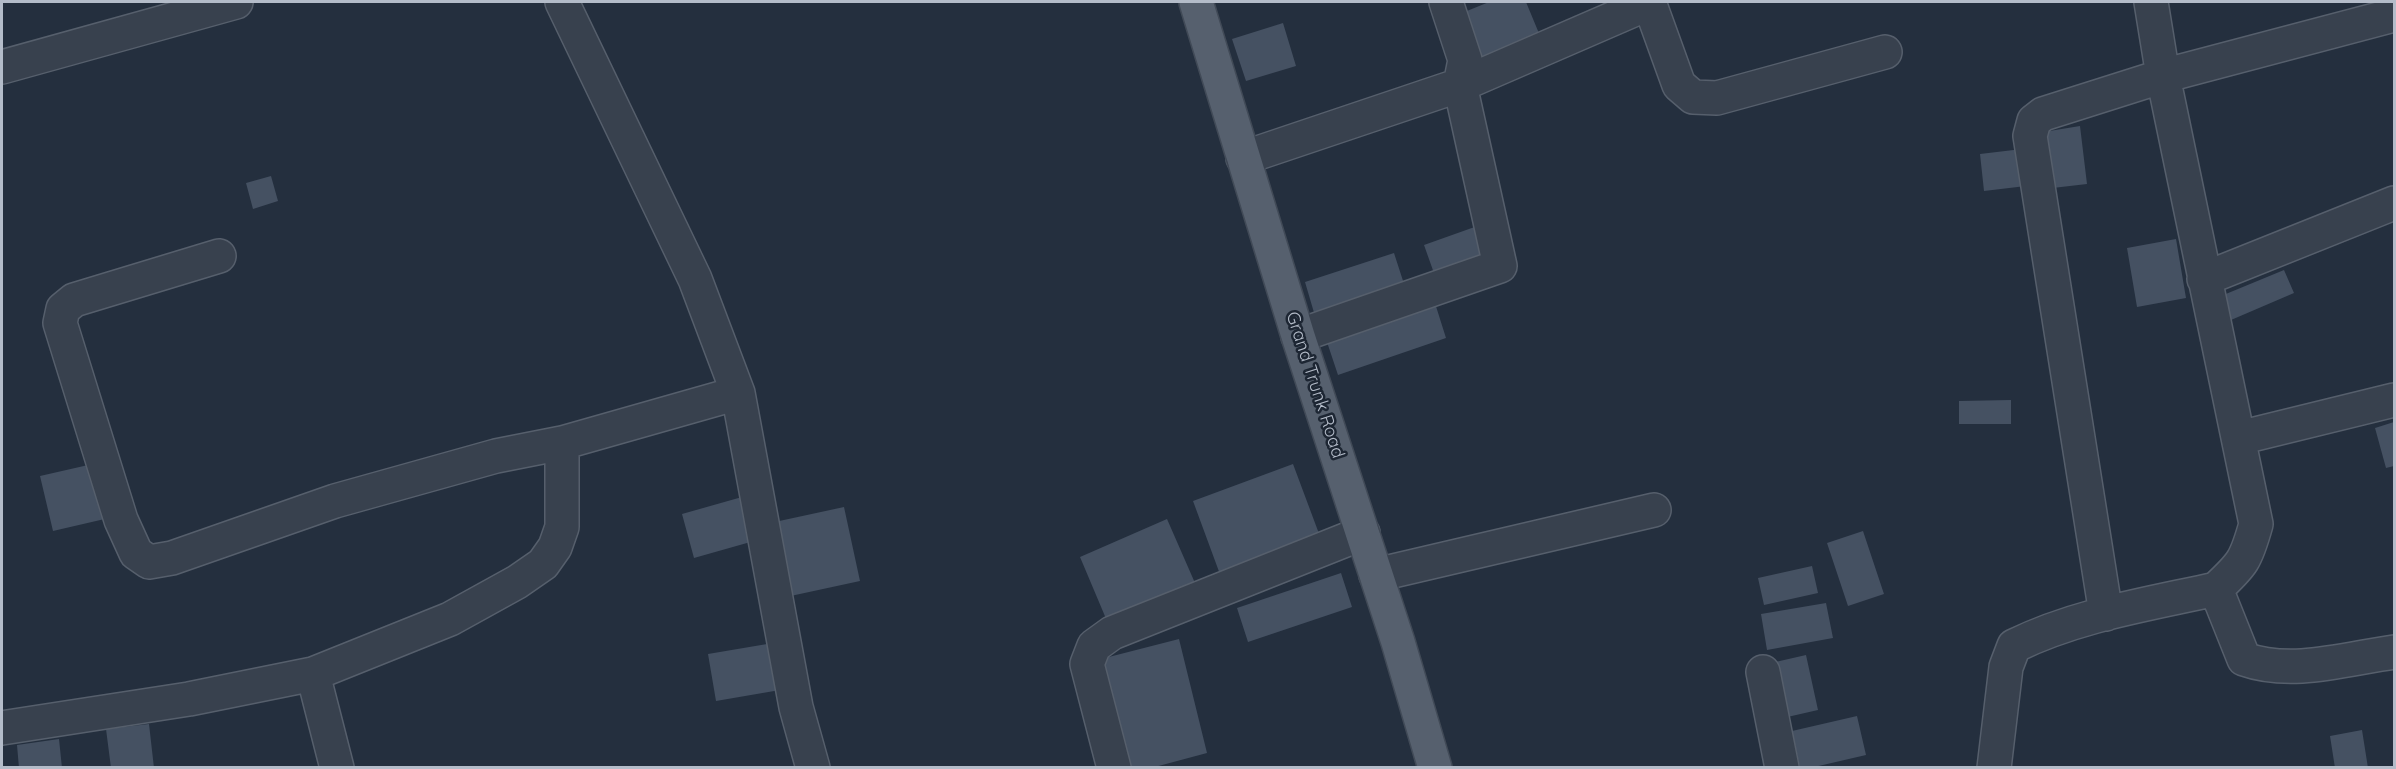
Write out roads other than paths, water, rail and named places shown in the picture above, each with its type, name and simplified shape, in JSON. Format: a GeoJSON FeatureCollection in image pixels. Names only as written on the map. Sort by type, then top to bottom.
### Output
{"type":"FeatureCollection","features":[{"type":"Feature","properties":{"kind":"main road","name":"Grand Trunk Road"},"geometry":{"type":"LineString","coordinates":[[1196,2],[1298,336],[1363,533],[1435,768]]}},
{"type":"Feature","properties":{"kind":"street"},"geometry":{"type":"LineString","coordinates":[[2,67],[236,2]]}},
{"type":"Feature","properties":{"kind":"street"},"geometry":{"type":"LineString","coordinates":[[562,2],[695,279],[738,393],[796,707],[813,768]]}},
{"type":"Feature","properties":{"kind":"street"},"geometry":{"type":"LineString","coordinates":[[1298,336],[1500,266],[1460,85],[1465,60],[1446,2]]}},
{"type":"Feature","properties":{"kind":"street"},"geometry":{"type":"LineString","coordinates":[[1243,158],[1460,85],[1649,2],[1679,85],[1693,97],[1717,98],[1884,52]]}},
{"type":"Feature","properties":{"kind":"street"},"geometry":{"type":"LineString","coordinates":[[1994,768],[2006,667],[2014,646],[2040,633],[2106,614],[2216,589],[2247,556],[2256,524],[2163,76],[2151,2]]}},
{"type":"Feature","properties":{"kind":"street"},"geometry":{"type":"LineString","coordinates":[[2106,614],[2030,136],[2034,121],[2043,114],[2163,76],[2394,15]]}},
{"type":"Feature","properties":{"kind":"street"},"geometry":{"type":"LineString","coordinates":[[2204,279],[2394,203]]}},
{"type":"Feature","properties":{"kind":"street"},"geometry":{"type":"LineString","coordinates":[[219,256],[74,300],[63,309],[60,323],[122,520],[136,554],[149,562],[171,558],[346,498],[495,456],[562,442],[738,393]]}},
{"type":"Feature","properties":{"kind":"street"},"geometry":{"type":"LineString","coordinates":[[2238,438],[2394,400]]}},
{"type":"Feature","properties":{"kind":"street"},"geometry":{"type":"LineString","coordinates":[[2,728],[189,699],[313,674],[450,619],[517,582],[543,564],[555,547],[562,526],[562,442]]}},
{"type":"Feature","properties":{"kind":"street"},"geometry":{"type":"LineString","coordinates":[[1376,575],[1653,510]]}},
{"type":"Feature","properties":{"kind":"street"},"geometry":{"type":"LineString","coordinates":[[1114,768],[1087,664],[1094,646],[1112,633],[1363,533]]}},
{"type":"Feature","properties":{"kind":"street"},"geometry":{"type":"LineString","coordinates":[[2216,589],[2244,659],[2260,664],[2291,668],[2394,652]]}},
{"type":"Feature","properties":{"kind":"street"},"geometry":{"type":"LineString","coordinates":[[1763,672],[1782,768]]}},
{"type":"Feature","properties":{"kind":"street"},"geometry":{"type":"LineString","coordinates":[[313,674],[337,768]]}}]}
